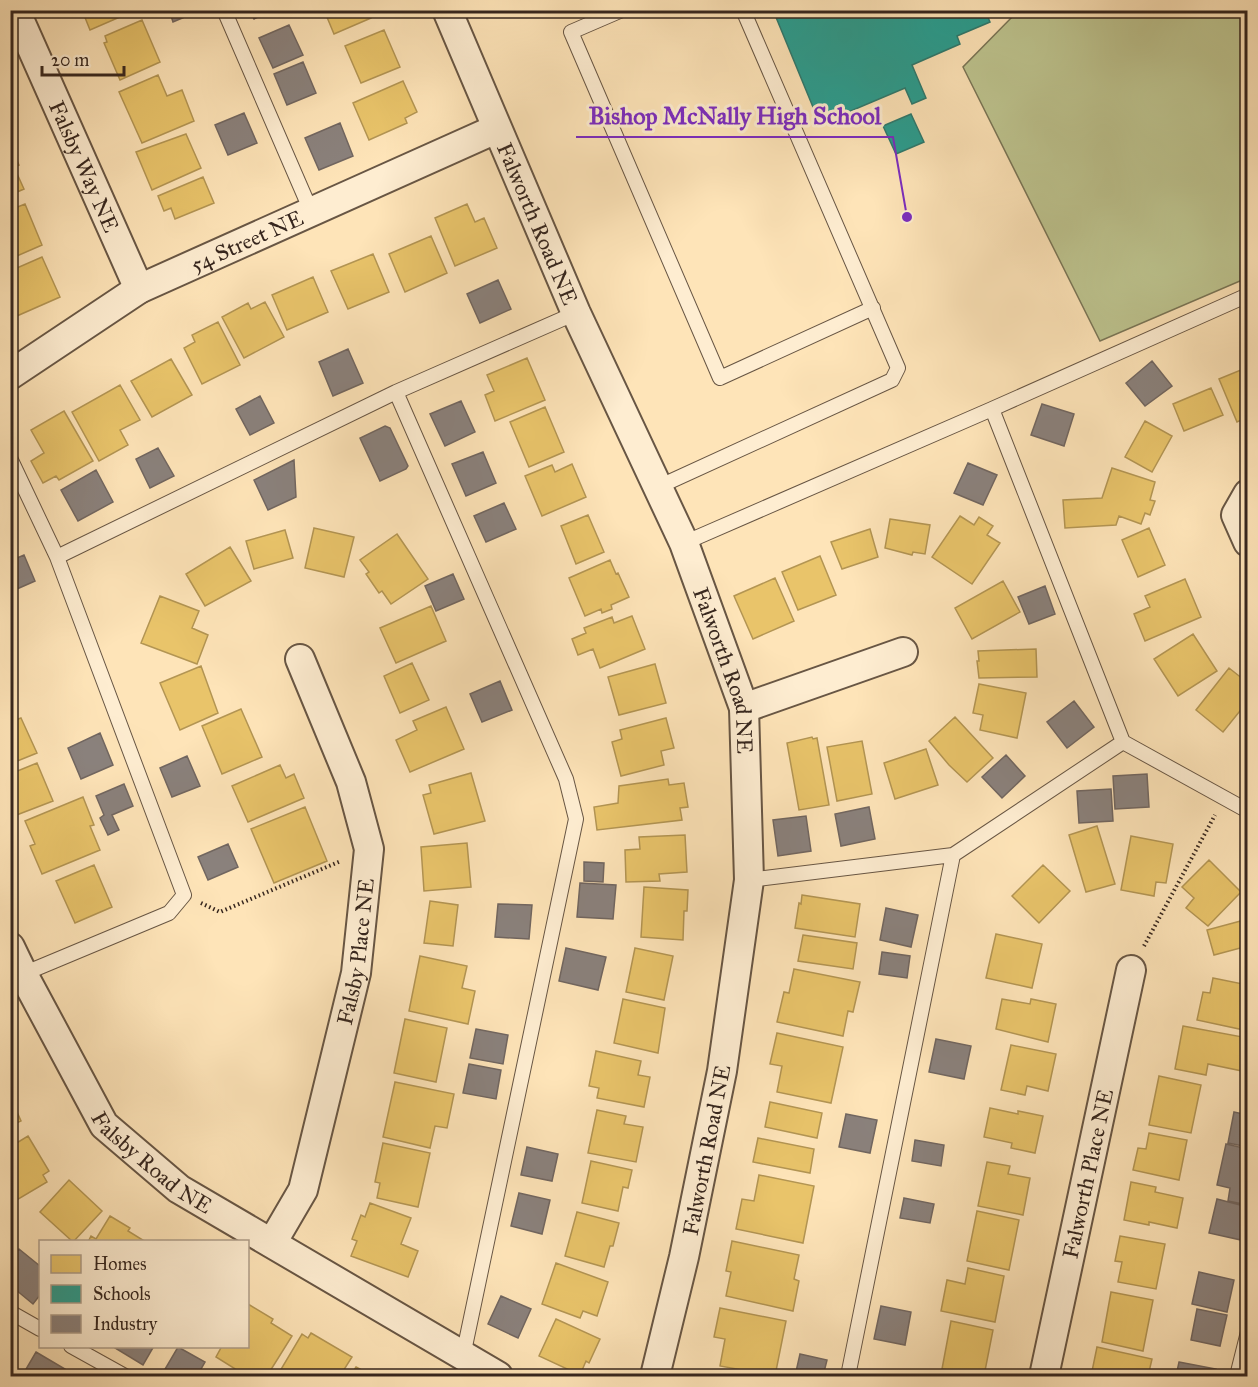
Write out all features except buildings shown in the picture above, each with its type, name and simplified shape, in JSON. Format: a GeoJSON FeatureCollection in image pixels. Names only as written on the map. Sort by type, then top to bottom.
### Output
{"type":"FeatureCollection","features":[{"type":"Feature","properties":{"kind":"street","name":"Falsby Way NE"},"geometry":{"type":"LineString","coordinates":[[15,10],[139,289]]}},
{"type":"Feature","properties":{"kind":"street","name":"Falworth Road NE"},"geometry":{"type":"LineString","coordinates":[[447,10],[576,313],[684,543],[744,708],[749,880],[723,1071],[684,1257],[655,1377]]}},
{"type":"Feature","properties":{"kind":"street","name":"54 Street NE"},"geometry":{"type":"LineString","coordinates":[[10,375],[139,289],[496,129]]}},
{"type":"Feature","properties":{"kind":"street"},"geometry":{"type":"LineString","coordinates":[[1248,494],[1236,515],[1248,542]]}},
{"type":"Feature","properties":{"kind":"street"},"geometry":{"type":"LineString","coordinates":[[744,708],[903,652]]}},
{"type":"Feature","properties":{"kind":"street","name":"Falsby Place NE"},"geometry":{"type":"LineString","coordinates":[[272,1243],[303,1190],[356,973],[369,849],[351,782],[300,659]]}},
{"type":"Feature","properties":{"kind":"street","name":"Falsby Road NE"},"geometry":{"type":"LineString","coordinates":[[10,947],[104,1125],[179,1189],[498,1377]]}},
{"type":"Feature","properties":{"kind":"street","name":"Falworth Place NE"},"geometry":{"type":"LineString","coordinates":[[1044,1377],[1131,970]]}},
{"type":"Feature","properties":{"kind":"lane"},"geometry":{"type":"LineString","coordinates":[[225,10],[311,211]]}},
{"type":"Feature","properties":{"kind":"lane"},"geometry":{"type":"LineString","coordinates":[[622,10],[571,32],[720,378],[873,308]]}},
{"type":"Feature","properties":{"kind":"lane"},"geometry":{"type":"LineString","coordinates":[[658,487],[892,380],[898,368],[743,10]]}},
{"type":"Feature","properties":{"kind":"lane"},"geometry":{"type":"LineString","coordinates":[[684,543],[1248,295]]}},
{"type":"Feature","properties":{"kind":"lane"},"geometry":{"type":"LineString","coordinates":[[57,557],[396,392],[576,313]]}},
{"type":"Feature","properties":{"kind":"lane"},"geometry":{"type":"LineString","coordinates":[[396,392],[566,779],[576,819],[463,1356]]}},
{"type":"Feature","properties":{"kind":"lane"},"geometry":{"type":"LineString","coordinates":[[992,409],[1123,742],[1248,811]]}},
{"type":"Feature","properties":{"kind":"lane"},"geometry":{"type":"LineString","coordinates":[[10,458],[57,557],[184,895],[169,913],[23,974]]}},
{"type":"Feature","properties":{"kind":"lane"},"geometry":{"type":"LineString","coordinates":[[749,880],[953,855],[1123,742]]}},
{"type":"Feature","properties":{"kind":"lane"},"geometry":{"type":"LineString","coordinates":[[848,1377],[953,855]]}},
{"type":"Feature","properties":{"kind":"lane"},"geometry":{"type":"LineString","coordinates":[[10,1312],[39,1328]]}},
{"type":"Feature","properties":{"kind":"lane"},"geometry":{"type":"LineString","coordinates":[[1237,1377],[1248,1332]]}},
{"type":"Feature","properties":{"kind":"lane"},"geometry":{"type":"LineString","coordinates":[[73,1348],[125,1377]]}},
{"type":"Feature","properties":{"kind":"path"},"geometry":{"type":"LineString","coordinates":[[1131,970],[1224,798]]}},
{"type":"Feature","properties":{"kind":"path"},"geometry":{"type":"LineString","coordinates":[[184,895],[220,912],[369,849]]}},
{"type":"Feature","properties":{"kind":"green space"},"geometry":{"type":"Polygon","coordinates":[[[1018,11],[1247,11],[1247,278],[1100,341],[963,67],[1018,11]]]}},
{"type":"Feature","properties":{"kind":"place","name":"Bishop McNally High School"},"geometry":{"type":"Point","coordinates":[907,217]}}]}
